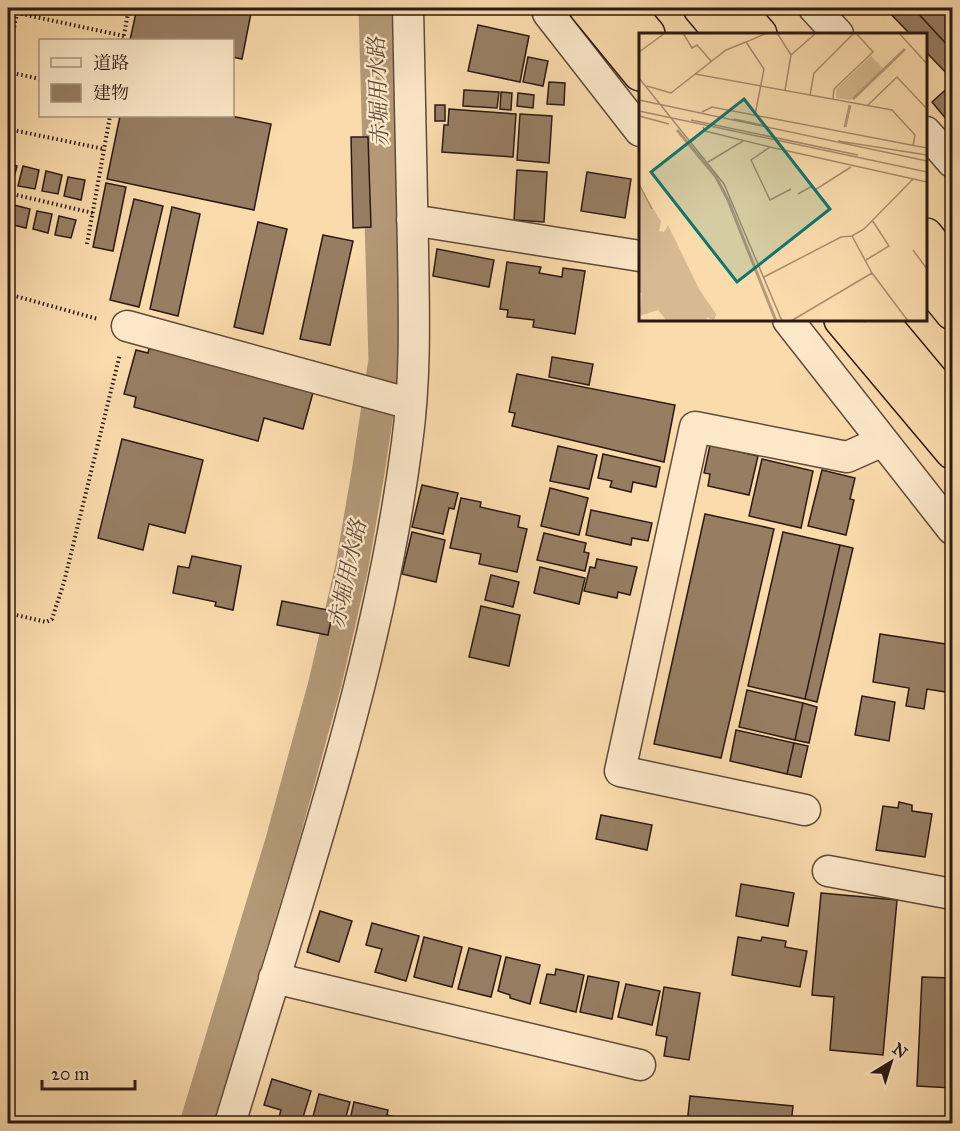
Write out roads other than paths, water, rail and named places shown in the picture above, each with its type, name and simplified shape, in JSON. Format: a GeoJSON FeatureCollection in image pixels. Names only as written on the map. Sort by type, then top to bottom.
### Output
{"type":"FeatureCollection","features":[{"type":"Feature","properties":{"kind":"highway"},"geometry":{"type":"LineString","coordinates":[[586,8],[639,73]]}},
{"type":"Feature","properties":{"kind":"highway"},"geometry":{"type":"LineString","coordinates":[[626,8],[647,33]]}},
{"type":"Feature","properties":{"kind":"highway"},"geometry":{"type":"LineString","coordinates":[[700,8],[721,33]]}},
{"type":"Feature","properties":{"kind":"highway"},"geometry":{"type":"LineString","coordinates":[[738,8],[759,33]]}},
{"type":"Feature","properties":{"kind":"highway"},"geometry":{"type":"LineString","coordinates":[[927,236],[952,268]]}},
{"type":"Feature","properties":{"kind":"highway"},"geometry":{"type":"LineString","coordinates":[[927,282],[952,313]]}},
{"type":"Feature","properties":{"kind":"highway"},"geometry":{"type":"LineString","coordinates":[[842,321],[952,452]]}},
{"type":"Feature","properties":{"kind":"highway"},"geometry":{"type":"LineString","coordinates":[[882,321],[952,405]]}},
{"type":"Feature","properties":{"kind":"street"},"geometry":{"type":"LineString","coordinates":[[230,1124],[339,762],[368,655],[392,542],[408,440],[415,348],[408,8]]}},
{"type":"Feature","properties":{"kind":"street"},"geometry":{"type":"LineString","coordinates":[[550,8],[549,13],[639,130]]}},
{"type":"Feature","properties":{"kind":"street"},"geometry":{"type":"LineString","coordinates":[[814,8],[837,33]]}},
{"type":"Feature","properties":{"kind":"street"},"geometry":{"type":"LineString","coordinates":[[927,133],[951,157]]}},
{"type":"Feature","properties":{"kind":"street"},"geometry":{"type":"LineString","coordinates":[[412,220],[639,256]]}},
{"type":"Feature","properties":{"kind":"street"},"geometry":{"type":"LineString","coordinates":[[789,321],[952,529]]}},
{"type":"Feature","properties":{"kind":"street"},"geometry":{"type":"LineString","coordinates":[[127,326],[411,404]]}},
{"type":"Feature","properties":{"kind":"street"},"geometry":{"type":"LineString","coordinates":[[805,810],[620,771],[695,427],[848,457],[883,441]]}},
{"type":"Feature","properties":{"kind":"street"},"geometry":{"type":"LineString","coordinates":[[828,871],[952,894]]}},
{"type":"Feature","properties":{"kind":"street"},"geometry":{"type":"LineString","coordinates":[[274,978],[640,1065]]}},
{"type":"Feature","properties":{"kind":"waterway","name":"赤堀用水路"},"geometry":{"type":"LineString","coordinates":[[196,1124],[281,844],[325,683],[352,566],[368,473],[385,360],[375,8]]}}]}
